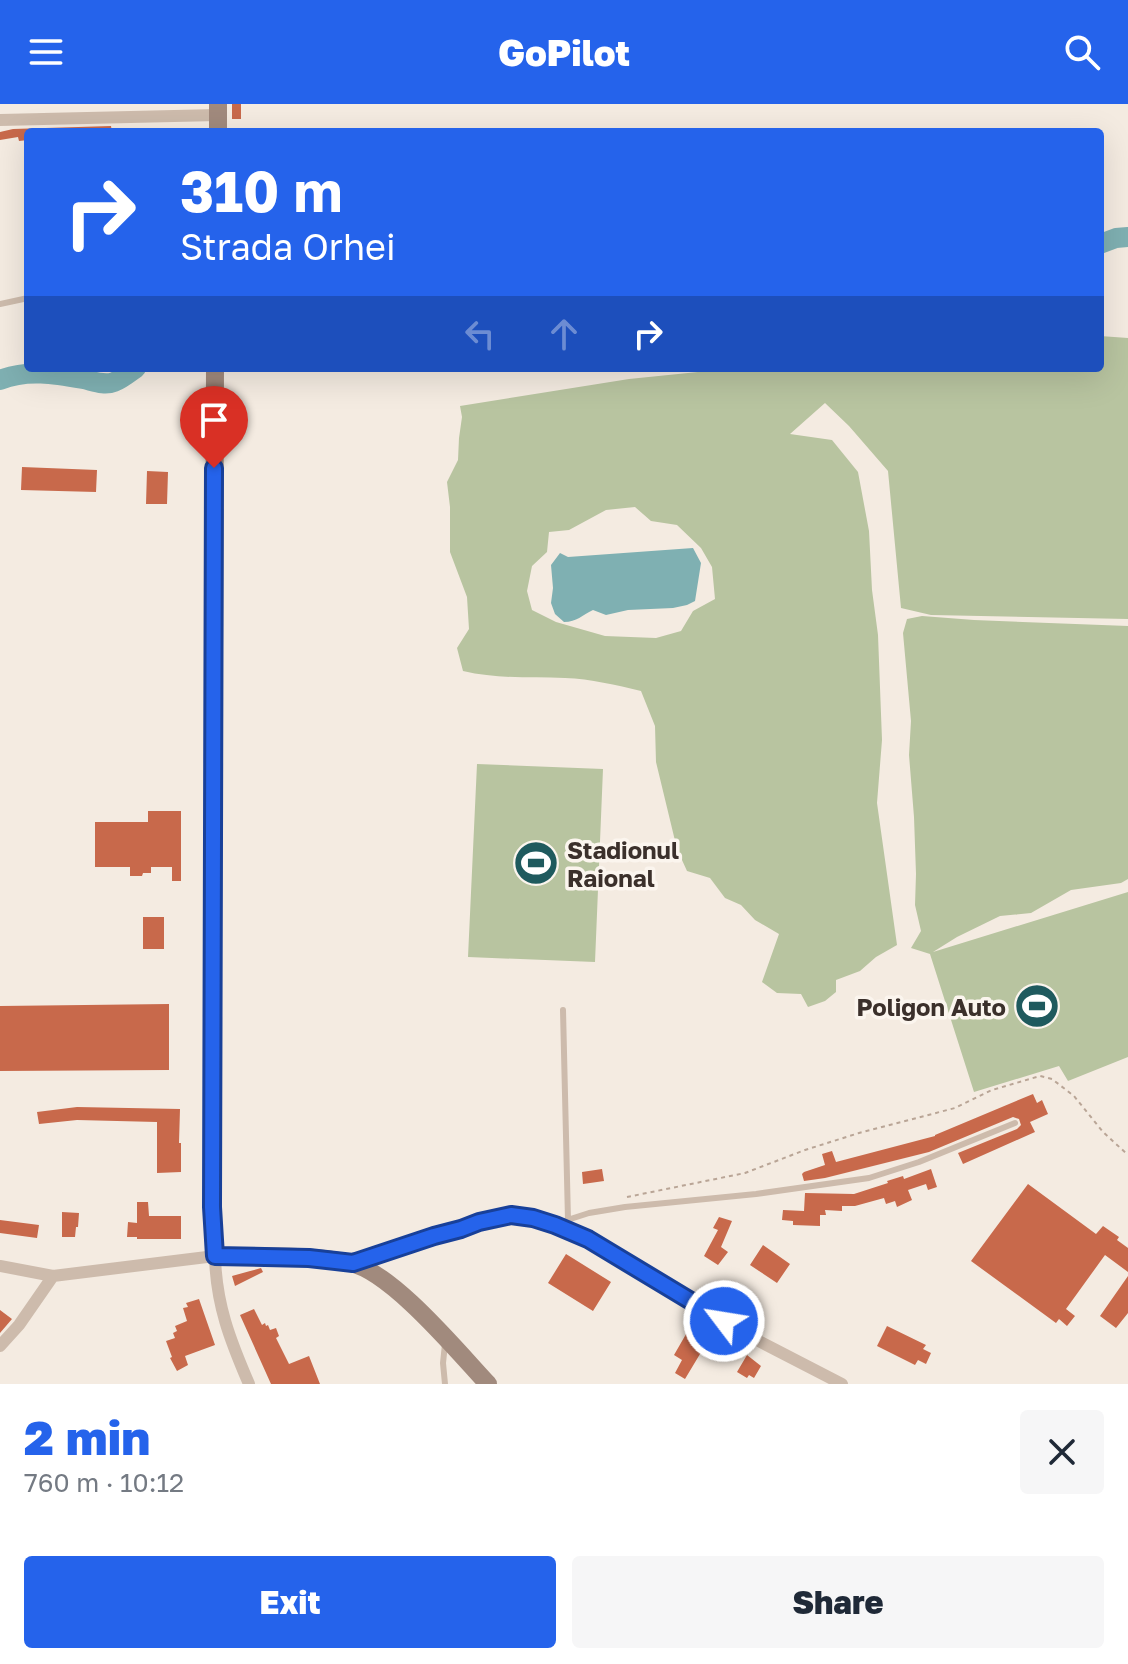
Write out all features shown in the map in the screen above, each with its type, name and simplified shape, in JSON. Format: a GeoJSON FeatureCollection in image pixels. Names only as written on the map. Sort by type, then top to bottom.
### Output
{"type":"FeatureCollection","features":[{"type":"Feature","properties":{"kind":"main road"},"geometry":{"type":"LineString","coordinates":[[215,372],[212,1207],[215,1256],[309,1258],[353,1263],[380,1277],[424,1316],[488,1384]]}},
{"type":"Feature","properties":{"kind":"street"},"geometry":{"type":"LineString","coordinates":[[0,120],[218,117]]}},
{"type":"Feature","properties":{"kind":"street"},"geometry":{"type":"LineString","coordinates":[[353,1263],[479,1222],[511,1215],[533,1218],[588,1239],[751,1337],[842,1384]]}},
{"type":"Feature","properties":{"kind":"street"},"geometry":{"type":"LineString","coordinates":[[0,1266],[53,1276],[215,1256],[221,1308],[249,1384]]}},
{"type":"Feature","properties":{"kind":"street"},"geometry":{"type":"LineString","coordinates":[[0,1346],[19,1325],[53,1276]]}},
{"type":"Feature","properties":{"kind":"lane"},"geometry":{"type":"LineString","coordinates":[[0,304],[24,299]]}},
{"type":"Feature","properties":{"kind":"lane"},"geometry":{"type":"LineString","coordinates":[[563,1010],[568,1220]]}},
{"type":"Feature","properties":{"kind":"lane"},"geometry":{"type":"LineString","coordinates":[[555,1225],[589,1213],[625,1207],[756,1194],[869,1178],[919,1162],[1015,1123]]}},
{"type":"Feature","properties":{"kind":"lane"},"geometry":{"type":"LineString","coordinates":[[445,1384],[443,1363],[446,1340]]}},
{"type":"Feature","properties":{"kind":"path"},"geometry":{"type":"LineString","coordinates":[[619,1199],[745,1173],[859,1133],[955,1108],[992,1090],[1040,1076],[1052,1079],[1074,1096],[1103,1132],[1128,1155]]}},
{"type":"Feature","properties":{"kind":"green space"},"geometry":{"type":"Polygon","coordinates":[[[1104,336],[1128,338],[1128,619],[931,615],[901,608],[888,471],[825,403],[790,434],[832,440],[858,472],[869,531],[878,635],[882,740],[877,803],[897,945],[860,971],[836,980],[836,992],[825,1001],[808,1007],[801,994],[777,993],[762,982],[779,934],[755,920],[741,905],[725,898],[710,878],[687,871],[677,849],[656,762],[655,726],[641,691],[584,680],[463,671],[457,648],[469,629],[467,597],[450,552],[447,482],[458,460],[462,417],[460,406],[629,379],[698,372],[1104,372],[1104,336]],[[635,507],[606,510],[569,530],[549,532],[547,552],[532,566],[527,591],[532,610],[556,622],[605,636],[656,638],[681,631],[693,611],[715,599],[712,567],[701,548],[677,525],[651,521],[635,507]]]}},
{"type":"Feature","properties":{"kind":"green space"},"geometry":{"type":"Polygon","coordinates":[[[922,616],[1128,626],[1128,879],[1121,883],[1071,890],[1031,913],[1000,916],[933,952],[1128,892],[1128,1057],[1068,1081],[1059,1066],[974,1092],[930,954],[911,948],[921,931],[915,905],[914,817],[909,755],[911,721],[903,633],[907,619],[922,616]]]}},
{"type":"Feature","properties":{"kind":"green space","name":"Stadionul Raional"},"geometry":{"type":"Polygon","coordinates":[[[477,764],[603,769],[595,962],[468,957],[477,764]]]}},
{"type":"Feature","properties":{"kind":"water"},"geometry":{"type":"Polygon","coordinates":[[[693,548],[701,563],[695,601],[687,605],[606,615],[593,610],[569,622],[564,622],[555,614],[551,603],[551,565],[560,553],[568,557],[693,548]]]}},
{"type":"Feature","properties":{"kind":"building"},"geometry":{"type":"Polygon","coordinates":[[[232,104],[241,104],[241,119],[232,119],[232,104]]]}},
{"type":"Feature","properties":{"kind":"building"},"geometry":{"type":"Polygon","coordinates":[[[111,126],[111,128],[46,128],[111,126]]]}},
{"type":"Feature","properties":{"kind":"building"},"geometry":{"type":"Polygon","coordinates":[[[24,129],[24,140],[19,141],[18,137],[0,140],[0,132],[24,129]]]}},
{"type":"Feature","properties":{"kind":"building"},"geometry":{"type":"Polygon","coordinates":[[[22,467],[97,470],[96,492],[21,490],[22,467]]]}},
{"type":"Feature","properties":{"kind":"building"},"geometry":{"type":"Polygon","coordinates":[[[147,471],[168,472],[167,504],[146,504],[147,471]]]}},
{"type":"Feature","properties":{"kind":"building"},"geometry":{"type":"Polygon","coordinates":[[[148,811],[181,811],[181,881],[172,881],[172,867],[151,867],[151,873],[130,876],[130,867],[95,867],[95,822],[148,822],[148,811]]]}},
{"type":"Feature","properties":{"kind":"building"},"geometry":{"type":"Polygon","coordinates":[[[143,917],[164,917],[164,949],[143,949],[143,917]]]}},
{"type":"Feature","properties":{"kind":"building"},"geometry":{"type":"Polygon","coordinates":[[[169,1004],[169,1070],[0,1071],[0,1006],[169,1004]]]}},
{"type":"Feature","properties":{"kind":"building"},"geometry":{"type":"Polygon","coordinates":[[[1033,1094],[1037,1103],[1042,1100],[1048,1114],[1030,1122],[1035,1132],[963,1164],[958,1153],[1017,1129],[1021,1125],[1019,1119],[1013,1117],[929,1152],[804,1181],[804,1172],[825,1165],[822,1154],[832,1151],[836,1162],[935,1136],[1033,1094]]]}},
{"type":"Feature","properties":{"kind":"building"},"geometry":{"type":"Polygon","coordinates":[[[77,1107],[180,1109],[181,1172],[157,1173],[157,1122],[77,1120],[39,1124],[37,1112],[77,1107]]]}},
{"type":"Feature","properties":{"kind":"building"},"geometry":{"type":"Polygon","coordinates":[[[602,1169],[604,1181],[583,1184],[582,1172],[602,1169]]]}},
{"type":"Feature","properties":{"kind":"building"},"geometry":{"type":"Polygon","coordinates":[[[931,1169],[937,1187],[928,1190],[926,1184],[908,1190],[912,1200],[897,1207],[895,1201],[886,1204],[884,1198],[855,1206],[842,1206],[842,1211],[825,1210],[826,1215],[820,1215],[820,1226],[793,1225],[793,1221],[782,1220],[783,1210],[804,1211],[805,1193],[854,1194],[931,1169]]]}},
{"type":"Feature","properties":{"kind":"building"},"geometry":{"type":"Polygon","coordinates":[[[1028,1184],[1096,1234],[1103,1226],[1128,1248],[1128,1272],[1105,1255],[1066,1309],[1075,1316],[1067,1326],[1059,1319],[1056,1323],[971,1261],[1028,1184]]]}},
{"type":"Feature","properties":{"kind":"building"},"geometry":{"type":"Polygon","coordinates":[[[137,1202],[148,1202],[149,1216],[181,1216],[181,1239],[127,1237],[128,1222],[137,1223],[137,1202]]]}},
{"type":"Feature","properties":{"kind":"building"},"geometry":{"type":"Polygon","coordinates":[[[62,1212],[79,1213],[75,1237],[62,1237],[62,1212]]]}},
{"type":"Feature","properties":{"kind":"building"},"geometry":{"type":"Polygon","coordinates":[[[719,1217],[732,1221],[721,1247],[728,1252],[718,1265],[704,1256],[718,1230],[713,1228],[719,1217]]]}},
{"type":"Feature","properties":{"kind":"building"},"geometry":{"type":"Polygon","coordinates":[[[0,1220],[39,1225],[37,1238],[0,1233],[0,1220]]]}},
{"type":"Feature","properties":{"kind":"building"},"geometry":{"type":"Polygon","coordinates":[[[763,1245],[790,1264],[777,1283],[750,1265],[763,1245]]]}},
{"type":"Feature","properties":{"kind":"building"},"geometry":{"type":"Polygon","coordinates":[[[566,1254],[611,1282],[593,1311],[548,1283],[566,1254]]]}},
{"type":"Feature","properties":{"kind":"building"},"geometry":{"type":"Polygon","coordinates":[[[261,1268],[263,1272],[235,1286],[232,1276],[261,1268]]]}},
{"type":"Feature","properties":{"kind":"building"},"geometry":{"type":"Polygon","coordinates":[[[1128,1276],[1128,1313],[1116,1328],[1100,1316],[1128,1276]]]}},
{"type":"Feature","properties":{"kind":"building"},"geometry":{"type":"Polygon","coordinates":[[[199,1299],[215,1345],[185,1356],[188,1365],[177,1371],[166,1341],[175,1338],[175,1326],[187,1321],[183,1308],[188,1307],[186,1303],[199,1299]]]}},
{"type":"Feature","properties":{"kind":"building"},"geometry":{"type":"Polygon","coordinates":[[[254,1309],[262,1325],[265,1323],[270,1330],[276,1328],[279,1336],[276,1338],[289,1364],[309,1356],[320,1384],[271,1384],[240,1315],[254,1309]]]}},
{"type":"Feature","properties":{"kind":"building"},"geometry":{"type":"Polygon","coordinates":[[[0,1310],[12,1319],[0,1333],[0,1310]]]}},
{"type":"Feature","properties":{"kind":"building"},"geometry":{"type":"Polygon","coordinates":[[[693,1322],[712,1334],[685,1379],[675,1373],[682,1360],[674,1355],[693,1322]]]}},
{"type":"Feature","properties":{"kind":"building"},"geometry":{"type":"Polygon","coordinates":[[[887,1326],[926,1345],[923,1349],[931,1353],[926,1364],[918,1360],[915,1365],[877,1346],[887,1326]]]}},
{"type":"Feature","properties":{"kind":"building"},"geometry":{"type":"Polygon","coordinates":[[[747,1355],[761,1366],[754,1378],[737,1372],[747,1355]]]}},
{"type":"Feature","properties":{"kind":"waterway"},"geometry":{"type":"LineString","coordinates":[[1104,242],[1128,237]]}},
{"type":"Feature","properties":{"kind":"waterway"},"geometry":{"type":"LineString","coordinates":[[0,380],[20,374],[41,374],[106,384],[130,372]]}},
{"type":"Feature","properties":{"kind":"place","name":"Stadionul Raional"},"geometry":{"type":"Point","coordinates":[536,863]}},
{"type":"Feature","properties":{"kind":"place","name":"Poligon Auto"},"geometry":{"type":"Point","coordinates":[1037,1006]}},
{"type":"Feature","properties":{"kind":"route"},"geometry":{"type":"LineString","coordinates":[[214,468],[212,1207],[215,1256],[309,1258],[353,1263],[392,1248],[511,1215],[533,1218],[588,1239],[724,1321]]}}]}
